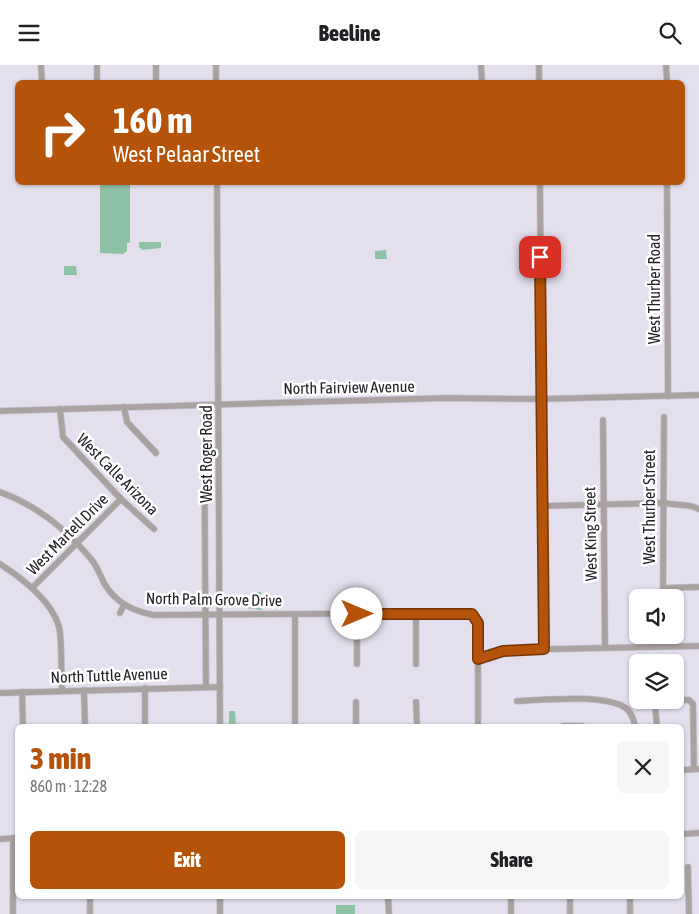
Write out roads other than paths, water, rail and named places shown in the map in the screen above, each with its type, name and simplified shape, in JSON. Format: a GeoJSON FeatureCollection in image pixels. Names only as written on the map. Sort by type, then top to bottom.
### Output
{"type":"FeatureCollection","features":[{"type":"Feature","properties":{"kind":"street"},"geometry":{"type":"LineString","coordinates":[[41,65],[42,80]]}},
{"type":"Feature","properties":{"kind":"street"},"geometry":{"type":"LineString","coordinates":[[97,65],[97,80]]}},
{"type":"Feature","properties":{"kind":"street"},"geometry":{"type":"LineString","coordinates":[[156,65],[156,80]]}},
{"type":"Feature","properties":{"kind":"street"},"geometry":{"type":"LineString","coordinates":[[216,65],[216,80]]}},
{"type":"Feature","properties":{"kind":"street"},"geometry":{"type":"LineString","coordinates":[[481,65],[482,80]]}},
{"type":"Feature","properties":{"kind":"street"},"geometry":{"type":"LineString","coordinates":[[539,65],[539,80]]}},
{"type":"Feature","properties":{"kind":"street"},"geometry":{"type":"LineString","coordinates":[[666,65],[666,80]]}},
{"type":"Feature","properties":{"kind":"street","name":"West Roger Road"},"geometry":{"type":"LineString","coordinates":[[217,185],[220,724]]}},
{"type":"Feature","properties":{"kind":"street"},"geometry":{"type":"LineString","coordinates":[[540,185],[544,649]]}},
{"type":"Feature","properties":{"kind":"street","name":"West Thurber Road"},"geometry":{"type":"LineString","coordinates":[[667,185],[668,396]]}},
{"type":"Feature","properties":{"kind":"street","name":"North Fairview Avenue"},"geometry":{"type":"LineString","coordinates":[[0,411],[471,398],[541,399],[699,395]]}},
{"type":"Feature","properties":{"kind":"street","name":"West Roger Road"},"geometry":{"type":"LineString","coordinates":[[204,405],[206,687]]}},
{"type":"Feature","properties":{"kind":"street"},"geometry":{"type":"LineString","coordinates":[[124,407],[127,422],[156,453]]}},
{"type":"Feature","properties":{"kind":"street","name":"West Calle Arizona"},"geometry":{"type":"LineString","coordinates":[[60,409],[63,437],[120,499],[154,529]]}},
{"type":"Feature","properties":{"kind":"street","name":"West Thurber Street"},"geometry":{"type":"LineString","coordinates":[[662,588],[664,417]]}},
{"type":"Feature","properties":{"kind":"street","name":"West King Street"},"geometry":{"type":"LineString","coordinates":[[603,420],[605,647]]}},
{"type":"Feature","properties":{"kind":"street","name":"North Palm Grove Drive"},"geometry":{"type":"LineString","coordinates":[[0,492],[44,515],[76,543],[93,561],[105,585],[120,602],[135,611],[153,615],[220,613],[466,613],[476,615],[478,623],[478,659]]}},
{"type":"Feature","properties":{"kind":"street","name":"West Martell Drive"},"geometry":{"type":"LineString","coordinates":[[32,588],[120,499]]}},
{"type":"Feature","properties":{"kind":"street"},"geometry":{"type":"LineString","coordinates":[[543,505],[662,503],[691,506],[699,509]]}},
{"type":"Feature","properties":{"kind":"street"},"geometry":{"type":"LineString","coordinates":[[0,564],[32,588],[54,614],[60,631],[62,690]]}},
{"type":"Feature","properties":{"kind":"street"},"geometry":{"type":"LineString","coordinates":[[662,588],[699,587]]}},
{"type":"Feature","properties":{"kind":"street"},"geometry":{"type":"LineString","coordinates":[[120,613],[124,605]]}},
{"type":"Feature","properties":{"kind":"street"},"geometry":{"type":"LineString","coordinates":[[295,614],[295,724]]}},
{"type":"Feature","properties":{"kind":"street"},"geometry":{"type":"LineString","coordinates":[[357,614],[357,664]]}},
{"type":"Feature","properties":{"kind":"street"},"geometry":{"type":"LineString","coordinates":[[416,614],[416,664]]}},
{"type":"Feature","properties":{"kind":"street"},"geometry":{"type":"LineString","coordinates":[[478,724],[478,659],[503,651],[699,646]]}},
{"type":"Feature","properties":{"kind":"street","name":"North Tuttle Avenue"},"geometry":{"type":"LineString","coordinates":[[0,693],[220,687]]}},
{"type":"Feature","properties":{"kind":"street"},"geometry":{"type":"LineString","coordinates":[[145,688],[145,723]]}},
{"type":"Feature","properties":{"kind":"street"},"geometry":{"type":"LineString","coordinates":[[84,690],[85,724]]}},
{"type":"Feature","properties":{"kind":"street"},"geometry":{"type":"LineString","coordinates":[[22,692],[23,724]]}},
{"type":"Feature","properties":{"kind":"street"},"geometry":{"type":"LineString","coordinates":[[657,724],[655,705],[657,701],[686,699],[693,704],[697,769],[684,770]]}},
{"type":"Feature","properties":{"kind":"street"},"geometry":{"type":"LineString","coordinates":[[517,701],[592,700],[615,702],[629,711],[635,724]]}},
{"type":"Feature","properties":{"kind":"street"},"geometry":{"type":"LineString","coordinates":[[356,702],[356,724]]}},
{"type":"Feature","properties":{"kind":"street"},"geometry":{"type":"LineString","coordinates":[[416,703],[417,724]]}},
{"type":"Feature","properties":{"kind":"street"},"geometry":{"type":"LineString","coordinates":[[684,834],[699,833]]}},
{"type":"Feature","properties":{"kind":"street"},"geometry":{"type":"LineString","coordinates":[[0,839],[15,838],[13,914]]}},
{"type":"Feature","properties":{"kind":"street"},"geometry":{"type":"LineString","coordinates":[[688,867],[689,914]]}},
{"type":"Feature","properties":{"kind":"street"},"geometry":{"type":"LineString","coordinates":[[90,899],[90,914]]}},
{"type":"Feature","properties":{"kind":"street"},"geometry":{"type":"LineString","coordinates":[[220,899],[220,914]]}},
{"type":"Feature","properties":{"kind":"street"},"geometry":{"type":"LineString","coordinates":[[388,899],[388,914]]}},
{"type":"Feature","properties":{"kind":"street"},"geometry":{"type":"LineString","coordinates":[[511,899],[511,914]]}},
{"type":"Feature","properties":{"kind":"street"},"geometry":{"type":"LineString","coordinates":[[570,899],[570,914]]}},
{"type":"Feature","properties":{"kind":"street"},"geometry":{"type":"LineString","coordinates":[[630,899],[630,914]]}}]}
